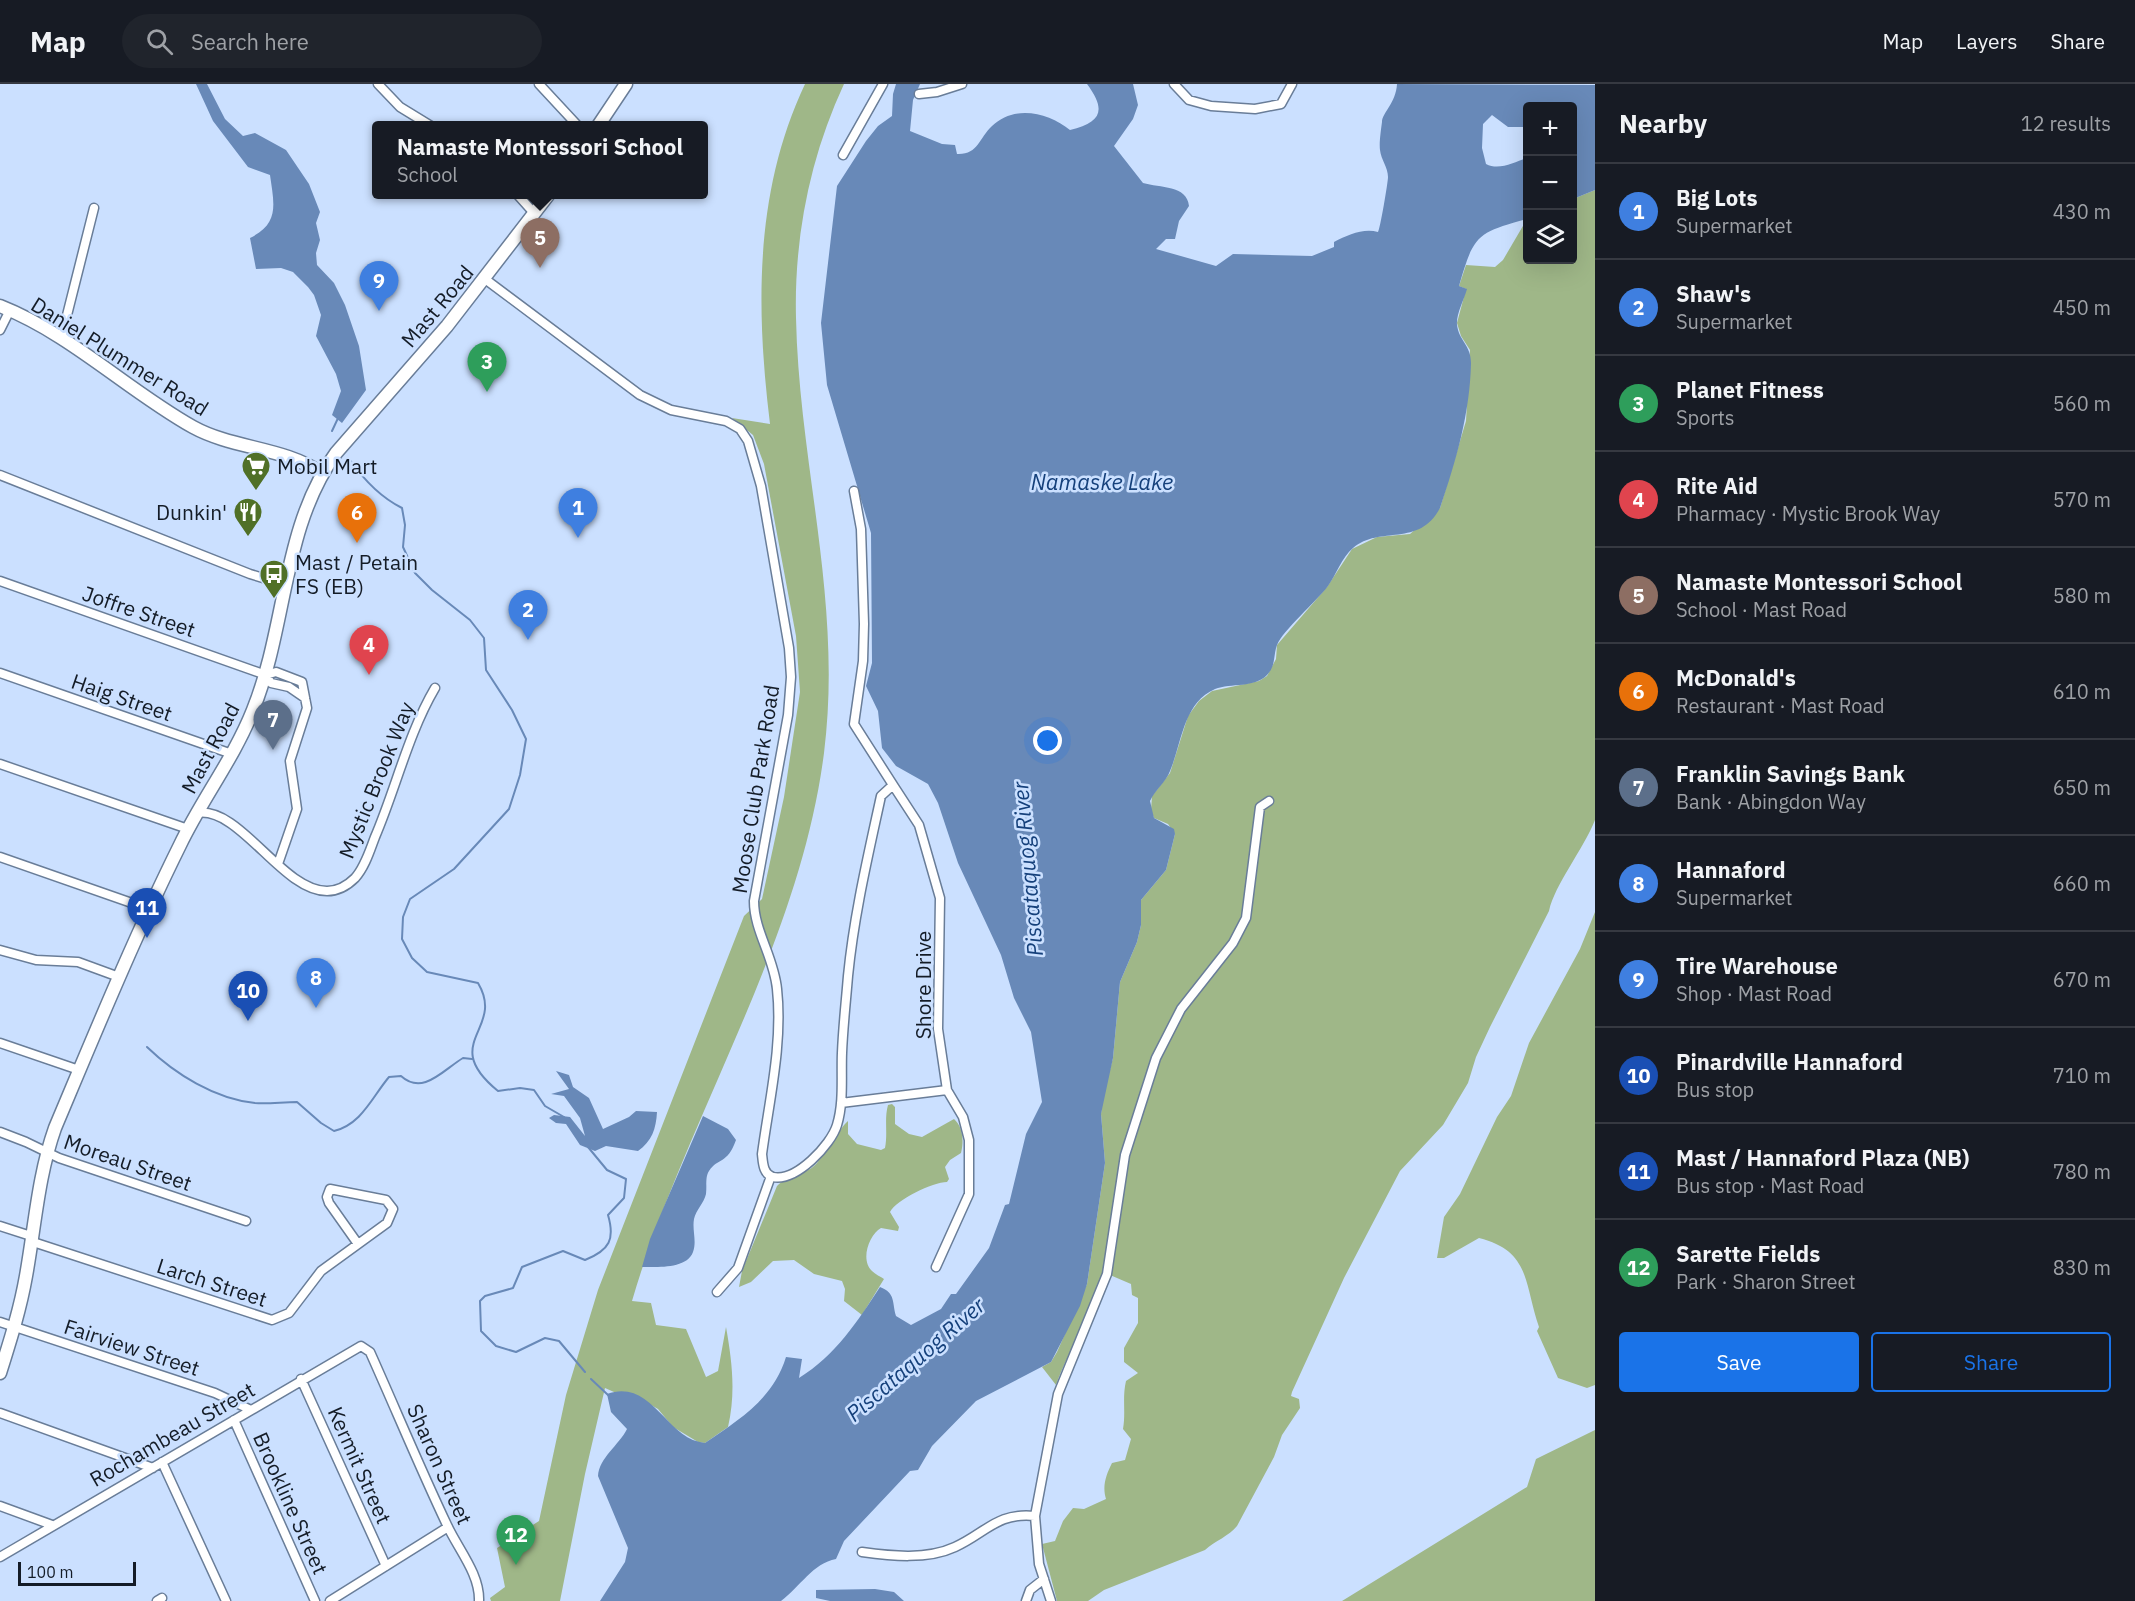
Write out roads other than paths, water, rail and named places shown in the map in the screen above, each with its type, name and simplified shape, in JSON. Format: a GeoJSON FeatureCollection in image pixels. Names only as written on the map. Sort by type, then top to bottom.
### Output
{"type":"FeatureCollection","features":[{"type":"Feature","properties":{"kind":"main road"},"geometry":{"type":"LineString","coordinates":[[601,121],[626,84]]}},
{"type":"Feature","properties":{"kind":"main road","name":"Mast Road"},"geometry":{"type":"LineString","coordinates":[[0,1374],[15,1327],[46,1152],[148,909],[188,829],[232,754],[252,713],[266,675],[301,520],[321,472],[485,279],[546,199]]}},
{"type":"Feature","properties":{"kind":"main road","name":"Daniel Plummer Road"},"geometry":{"type":"LineString","coordinates":[[5,308],[61,339],[195,428],[223,439],[304,462],[321,472]]}},
{"type":"Feature","properties":{"kind":"street"},"geometry":{"type":"LineString","coordinates":[[378,84],[400,107],[423,121]]}},
{"type":"Feature","properties":{"kind":"street"},"geometry":{"type":"LineString","coordinates":[[539,84],[573,121]]}},
{"type":"Feature","properties":{"kind":"street"},"geometry":{"type":"LineString","coordinates":[[843,155],[883,84]]}},
{"type":"Feature","properties":{"kind":"street"},"geometry":{"type":"LineString","coordinates":[[919,94],[937,92],[962,84]]}},
{"type":"Feature","properties":{"kind":"street"},"geometry":{"type":"LineString","coordinates":[[1174,84],[1193,102],[1255,109],[1281,104],[1292,84]]}},
{"type":"Feature","properties":{"kind":"street"},"geometry":{"type":"LineString","coordinates":[[521,199],[534,213]]}},
{"type":"Feature","properties":{"kind":"street"},"geometry":{"type":"LineString","coordinates":[[61,339],[94,208]]}},
{"type":"Feature","properties":{"kind":"street","name":"Moose Club Park Road"},"geometry":{"type":"LineString","coordinates":[[485,279],[640,395],[671,410],[734,425],[744,434],[752,452],[761,486],[789,648],[791,677],[786,732],[754,901],[755,920],[772,961],[778,998],[774,1064],[762,1155],[764,1169],[771,1176]]}},
{"type":"Feature","properties":{"kind":"street"},"geometry":{"type":"LineString","coordinates":[[0,330],[5,308]]}},
{"type":"Feature","properties":{"kind":"street"},"geometry":{"type":"LineString","coordinates":[[0,475],[239,570],[286,585]]}},
{"type":"Feature","properties":{"kind":"street"},"geometry":{"type":"LineString","coordinates":[[717,1292],[738,1268],[771,1176],[790,1174],[818,1154],[834,1132],[841,1103],[842,1050],[853,938],[881,796],[893,786],[854,724],[863,661],[864,624],[861,529],[854,491]]}},
{"type":"Feature","properties":{"kind":"street","name":"Joffre Street"},"geometry":{"type":"LineString","coordinates":[[0,581],[266,675]]}},
{"type":"Feature","properties":{"kind":"street"},"geometry":{"type":"LineString","coordinates":[[278,864],[297,808],[290,760],[307,708],[302,682],[276,672],[266,675],[271,683],[289,687],[305,698]]}},
{"type":"Feature","properties":{"kind":"street","name":"Haig Street"},"geometry":{"type":"LineString","coordinates":[[0,673],[232,754]]}},
{"type":"Feature","properties":{"kind":"street","name":"Mystic Brook Way"},"geometry":{"type":"LineString","coordinates":[[197,813],[218,814],[303,884],[321,891],[337,890],[356,877],[386,811],[418,721],[435,688]]}},
{"type":"Feature","properties":{"kind":"street"},"geometry":{"type":"LineString","coordinates":[[0,764],[188,829]]}},
{"type":"Feature","properties":{"kind":"street","name":"Shore Drive"},"geometry":{"type":"LineString","coordinates":[[893,786],[919,825],[940,898],[937,1012],[947,1090]]}},
{"type":"Feature","properties":{"kind":"street"},"geometry":{"type":"LineString","coordinates":[[1051,1601],[1039,1564],[1035,1516],[1058,1394],[1107,1274],[1125,1155],[1134,1119],[1167,1032],[1181,1009],[1233,944],[1246,918],[1260,807],[1269,801]]}},
{"type":"Feature","properties":{"kind":"street"},"geometry":{"type":"LineString","coordinates":[[0,857],[148,909]]}},
{"type":"Feature","properties":{"kind":"street"},"geometry":{"type":"LineString","coordinates":[[0,950],[36,960],[78,962],[119,977]]}},
{"type":"Feature","properties":{"kind":"street"},"geometry":{"type":"LineString","coordinates":[[0,1043],[79,1070]]}},
{"type":"Feature","properties":{"kind":"street"},"geometry":{"type":"LineString","coordinates":[[841,1103],[947,1090],[957,1105],[967,1131],[969,1186],[966,1203],[936,1267]]}},
{"type":"Feature","properties":{"kind":"street","name":"Moreau Street"},"geometry":{"type":"LineString","coordinates":[[0,1132],[46,1152],[246,1221]]}},
{"type":"Feature","properties":{"kind":"street","name":"Larch Street"},"geometry":{"type":"LineString","coordinates":[[0,1226],[31,1239],[272,1320],[289,1313],[317,1275],[390,1220],[393,1213],[391,1205],[382,1198],[330,1189],[327,1200],[358,1244]]}},
{"type":"Feature","properties":{"kind":"street","name":"Fairview Street"},"geometry":{"type":"LineString","coordinates":[[0,1322],[232,1400],[251,1410]]}},
{"type":"Feature","properties":{"kind":"street","name":"Rochambeau Street"},"geometry":{"type":"LineString","coordinates":[[0,1557],[356,1347],[363,1346]]}},
{"type":"Feature","properties":{"kind":"street","name":"Sharon Street"},"geometry":{"type":"LineString","coordinates":[[363,1346],[370,1352],[448,1527],[476,1580],[479,1601]]}},
{"type":"Feature","properties":{"kind":"street","name":"Kermit Street"},"geometry":{"type":"LineString","coordinates":[[302,1379],[386,1566]]}},
{"type":"Feature","properties":{"kind":"street"},"geometry":{"type":"LineString","coordinates":[[0,1413],[153,1468]]}},
{"type":"Feature","properties":{"kind":"street","name":"Brookline Street"},"geometry":{"type":"LineString","coordinates":[[234,1420],[315,1601]]}},
{"type":"Feature","properties":{"kind":"street"},"geometry":{"type":"LineString","coordinates":[[162,1462],[226,1601]]}},
{"type":"Feature","properties":{"kind":"street"},"geometry":{"type":"LineString","coordinates":[[0,1506],[52,1525]]}},
{"type":"Feature","properties":{"kind":"street"},"geometry":{"type":"LineString","coordinates":[[862,1552],[899,1556],[945,1551],[962,1544],[1001,1519],[1010,1516],[1035,1516]]}},
{"type":"Feature","properties":{"kind":"street"},"geometry":{"type":"LineString","coordinates":[[330,1601],[448,1527]]}},
{"type":"Feature","properties":{"kind":"street"},"geometry":{"type":"LineString","coordinates":[[1026,1601],[1030,1590],[1044,1579]]}},
{"type":"Feature","properties":{"kind":"water"},"geometry":{"type":"Polygon","coordinates":[[[196,84],[207,84],[225,119],[243,136],[255,133],[286,150],[309,184],[320,212],[316,223],[320,240],[316,253],[317,265],[334,283],[345,305],[359,346],[366,390],[342,423],[332,415],[341,391],[336,374],[316,336],[321,315],[314,295],[293,272],[281,268],[256,269],[250,238],[260,232],[271,219],[273,195],[270,175],[248,167],[213,121],[196,84]]]}},
{"type":"Feature","properties":{"kind":"water","name":"Namaske Lake"},"geometry":{"type":"Polygon","coordinates":[[[896,84],[920,84],[913,100],[910,131],[942,144],[955,145],[957,154],[964,154],[978,145],[992,126],[1011,115],[1032,113],[1052,119],[1070,130],[1080,127],[1094,119],[1099,108],[1087,84],[1133,84],[1138,105],[1133,119],[1114,146],[1143,183],[1178,191],[1187,199],[1189,206],[1179,221],[1175,239],[1166,239],[1156,249],[1216,266],[1233,254],[1312,256],[1334,247],[1334,242],[1350,235],[1367,231],[1378,232],[1388,177],[1380,150],[1381,129],[1397,84],[1595,85],[1595,190],[1577,197],[1577,102],[1523,102],[1523,127],[1508,127],[1492,115],[1483,124],[1482,148],[1486,164],[1496,167],[1523,160],[1523,220],[1497,228],[1480,238],[1469,256],[1459,286],[1467,289],[1457,325],[1470,357],[1470,382],[1461,437],[1440,508],[1421,528],[1364,541],[1353,548],[1328,586],[1280,639],[1272,668],[1267,675],[1249,684],[1215,689],[1204,695],[1190,714],[1168,775],[1150,801],[1154,818],[1174,829],[1175,834],[1166,870],[1141,900],[1141,925],[1137,942],[1120,982],[1113,1058],[1101,1114],[1105,1163],[1087,1284],[1080,1306],[1051,1362],[976,1401],[932,1446],[918,1470],[910,1471],[844,1541],[836,1559],[820,1565],[781,1601],[600,1601],[625,1562],[628,1548],[598,1476],[602,1463],[627,1429],[611,1412],[607,1394],[623,1391],[636,1394],[680,1432],[691,1439],[705,1443],[754,1407],[773,1385],[786,1357],[802,1359],[799,1378],[824,1359],[854,1325],[880,1287],[891,1295],[896,1316],[911,1325],[941,1309],[951,1294],[956,1294],[989,1248],[1005,1205],[1009,1204],[1026,1134],[1042,1102],[1031,1032],[1014,998],[1001,955],[958,863],[938,803],[928,784],[896,766],[882,748],[878,711],[866,686],[872,663],[871,533],[827,385],[821,323],[837,186],[866,141],[878,126],[892,116],[896,84]]]}},
{"type":"Feature","properties":{"kind":"water"},"geometry":{"type":"Polygon","coordinates":[[[556,1071],[569,1075],[573,1087],[589,1098],[603,1129],[629,1117],[636,1111],[657,1112],[656,1124],[647,1143],[638,1151],[606,1146],[595,1151],[580,1145],[566,1124],[556,1123],[549,1118],[554,1115],[570,1117],[585,1136],[580,1118],[564,1096],[551,1094],[569,1089],[556,1071]]]}},
{"type":"Feature","properties":{"kind":"water"},"geometry":{"type":"Polygon","coordinates":[[[703,1116],[728,1129],[736,1140],[726,1157],[712,1167],[708,1173],[706,1194],[694,1219],[693,1252],[685,1262],[663,1267],[642,1267],[650,1239],[703,1116]]]}},
{"type":"Feature","properties":{"kind":"water"},"geometry":{"type":"Polygon","coordinates":[[[875,1589],[894,1592],[904,1601],[830,1601],[816,1598],[816,1590],[875,1589]]]}},
{"type":"Feature","properties":{"kind":"waterway"},"geometry":{"type":"LineString","coordinates":[[332,431],[339,416]]}},
{"type":"Feature","properties":{"kind":"waterway"},"geometry":{"type":"LineString","coordinates":[[350,460],[373,487],[402,508],[405,525],[403,547],[415,573],[432,590],[470,620],[484,638],[486,670],[512,710],[526,739],[520,775],[509,809],[454,869],[410,899],[403,917],[402,939],[412,958],[427,972],[478,983],[484,999],[484,1013],[473,1048],[473,1060],[481,1074],[498,1091],[520,1088],[534,1090],[545,1106],[564,1117]]}},
{"type":"Feature","properties":{"kind":"waterway"},"geometry":{"type":"LineString","coordinates":[[147,1047],[183,1076],[211,1091],[240,1101],[255,1103],[297,1102],[334,1131],[359,1116],[389,1077],[401,1076],[409,1081],[425,1082],[463,1058],[472,1059]]}},
{"type":"Feature","properties":{"kind":"waterway"},"geometry":{"type":"LineString","coordinates":[[585,1372],[559,1341],[545,1338],[516,1352],[496,1346],[481,1331],[480,1301],[485,1296],[513,1288],[522,1267],[563,1251],[585,1260],[605,1248],[611,1231],[608,1215],[624,1198],[626,1179],[607,1170],[588,1147]]}},
{"type":"Feature","properties":{"kind":"waterway"},"geometry":{"type":"LineString","coordinates":[[591,1379],[608,1395]]}},
{"type":"Feature","properties":{"kind":"place","name":"Namaste Montessori School"},"geometry":{"type":"Point","coordinates":[540,268]}},
{"type":"Feature","properties":{"kind":"place","name":"Tire Warehouse"},"geometry":{"type":"Point","coordinates":[379,311]}},
{"type":"Feature","properties":{"kind":"place","name":"Planet Fitness"},"geometry":{"type":"Point","coordinates":[487,392]}},
{"type":"Feature","properties":{"kind":"place","name":"Mobil Mart"},"geometry":{"type":"Point","coordinates":[256,492]}},
{"type":"Feature","properties":{"kind":"place","name":"Dunkin'"},"geometry":{"type":"Point","coordinates":[248,538]}},
{"type":"Feature","properties":{"kind":"place","name":"Big Lots"},"geometry":{"type":"Point","coordinates":[578,538]}},
{"type":"Feature","properties":{"kind":"place","name":"McDonald's"},"geometry":{"type":"Point","coordinates":[357,543]}},
{"type":"Feature","properties":{"kind":"place","name":"Mast / Petain FS (EB)"},"geometry":{"type":"Point","coordinates":[274,600]}},
{"type":"Feature","properties":{"kind":"place","name":"Shaw's"},"geometry":{"type":"Point","coordinates":[528,640]}},
{"type":"Feature","properties":{"kind":"place","name":"Rite Aid"},"geometry":{"type":"Point","coordinates":[369,675]}},
{"type":"Feature","properties":{"kind":"place","name":"Franklin Savings Bank"},"geometry":{"type":"Point","coordinates":[273,750]}},
{"type":"Feature","properties":{"kind":"place","name":"Mast / Hannaford Plaza (NB)"},"geometry":{"type":"Point","coordinates":[147,938]}},
{"type":"Feature","properties":{"kind":"place","name":"Hannaford"},"geometry":{"type":"Point","coordinates":[316,1008]}},
{"type":"Feature","properties":{"kind":"place","name":"Pinardville Hannaford"},"geometry":{"type":"Point","coordinates":[248,1021]}},
{"type":"Feature","properties":{"kind":"place","name":"Sarette Fields"},"geometry":{"type":"Point","coordinates":[516,1565]}},
{"type":"Feature","properties":{"kind":"water label","name":"Piscataquog River"},"geometry":{"type":"Point","coordinates":[1027,869]}},
{"type":"Feature","properties":{"kind":"water label","name":"Piscataquog River"},"geometry":{"type":"Point","coordinates":[915,1359]}}]}
